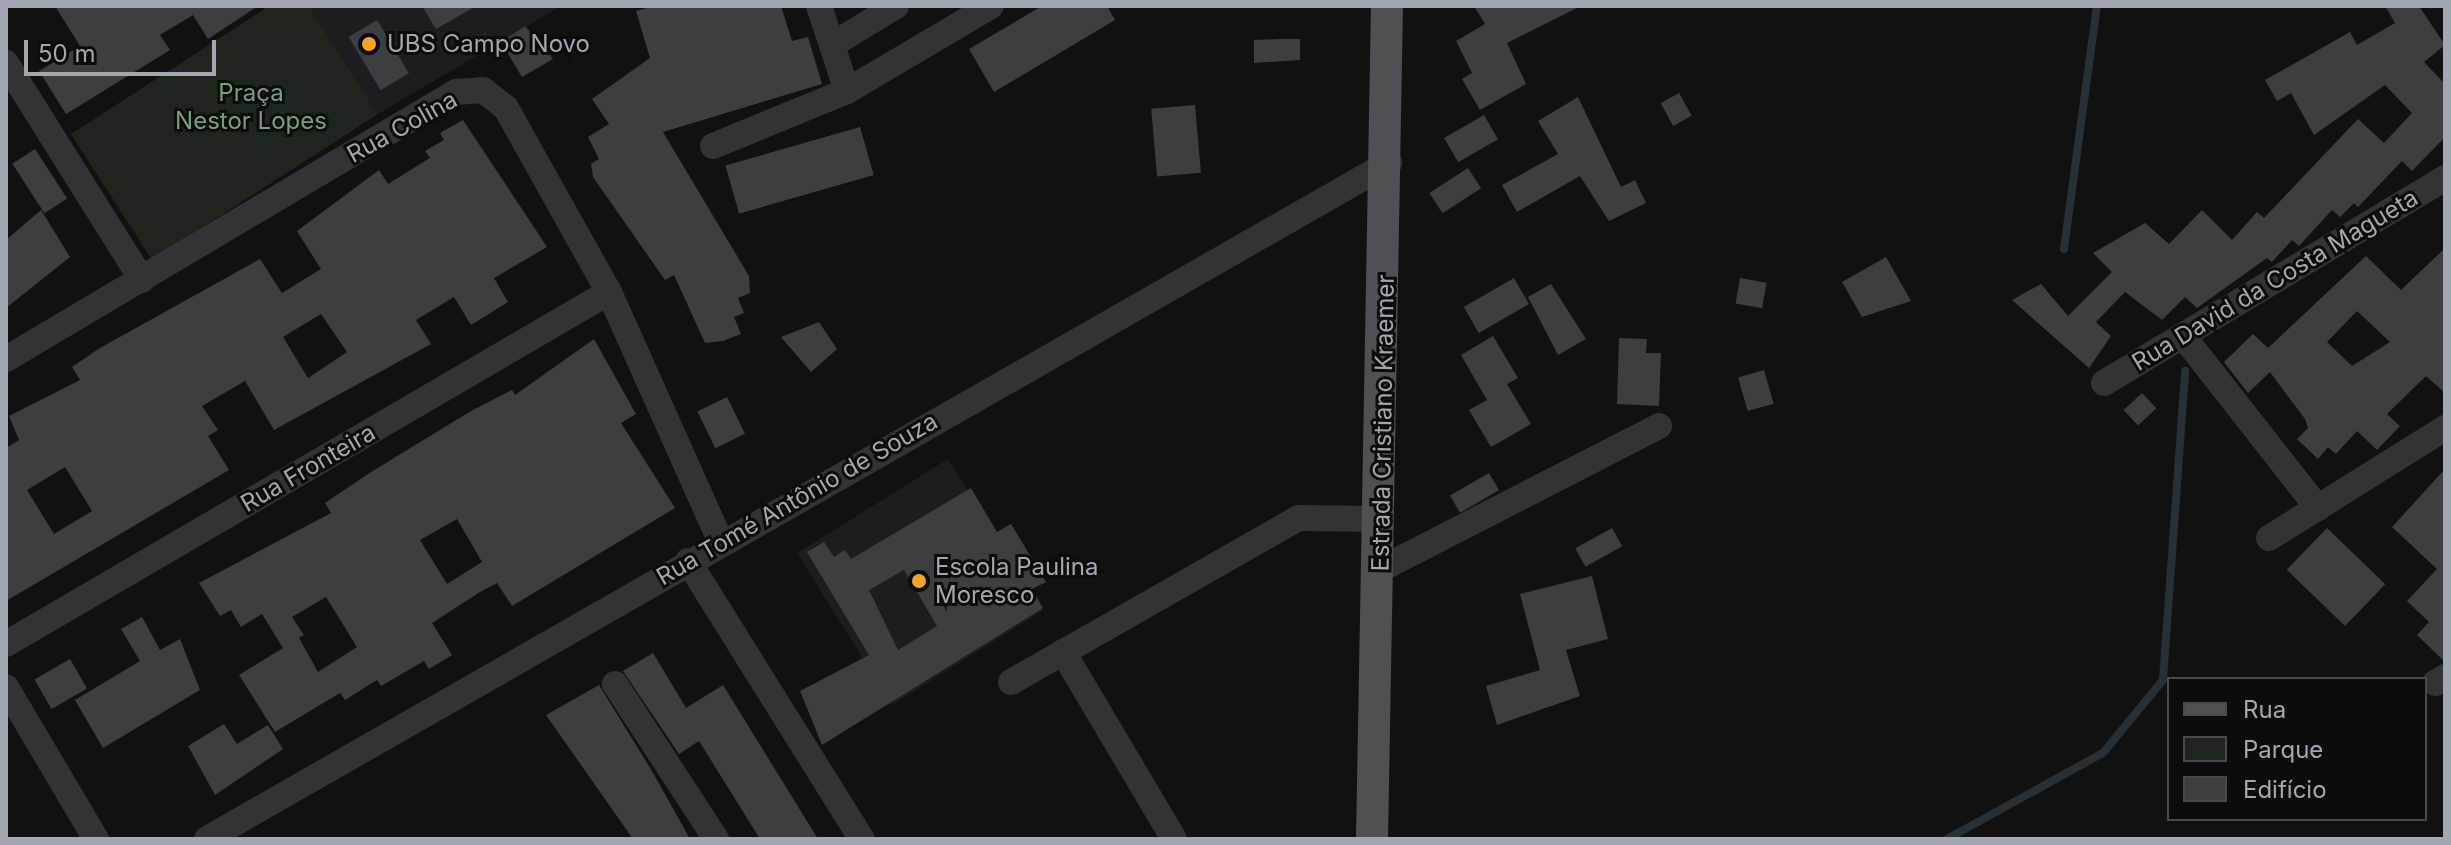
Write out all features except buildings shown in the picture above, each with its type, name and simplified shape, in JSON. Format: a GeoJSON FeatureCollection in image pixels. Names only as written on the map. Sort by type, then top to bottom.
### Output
{"type":"FeatureCollection","features":[{"type":"Feature","properties":{"kind":"main road","name":"Estrada Cristiano Kraemer"},"geometry":{"type":"LineString","coordinates":[[1372,839],[1389,163],[1387,6]]}},
{"type":"Feature","properties":{"kind":"street"},"geometry":{"type":"LineString","coordinates":[[819,6],[847,91]]}},
{"type":"Feature","properties":{"kind":"street"},"geometry":{"type":"LineString","coordinates":[[832,45],[896,6]]}},
{"type":"Feature","properties":{"kind":"street"},"geometry":{"type":"LineString","coordinates":[[713,146],[847,91],[991,6]]}},
{"type":"Feature","properties":{"kind":"street"},"geometry":{"type":"LineString","coordinates":[[6,63],[142,280]]}},
{"type":"Feature","properties":{"kind":"street","name":"Rua Colina"},"geometry":{"type":"LineString","coordinates":[[6,359],[456,92],[483,90],[506,108],[609,292],[721,542]]}},
{"type":"Feature","properties":{"kind":"street","name":"Rua Tomé Antônio de Souza"},"geometry":{"type":"LineString","coordinates":[[207,839],[721,542],[1389,163]]}},
{"type":"Feature","properties":{"kind":"street","name":"Rua David da Costa Magueta"},"geometry":{"type":"LineString","coordinates":[[2104,383],[2445,178]]}},
{"type":"Feature","properties":{"kind":"street","name":"Rua Fronteira"},"geometry":{"type":"LineString","coordinates":[[6,644],[609,292]]}},
{"type":"Feature","properties":{"kind":"street"},"geometry":{"type":"LineString","coordinates":[[2183,336],[2318,508]]}},
{"type":"Feature","properties":{"kind":"street"},"geometry":{"type":"LineString","coordinates":[[1379,570],[1659,426]]}},
{"type":"Feature","properties":{"kind":"street"},"geometry":{"type":"LineString","coordinates":[[2269,538],[2445,428]]}},
{"type":"Feature","properties":{"kind":"street"},"geometry":{"type":"LineString","coordinates":[[1011,682],[1299,518],[1380,519]]}},
{"type":"Feature","properties":{"kind":"street"},"geometry":{"type":"LineString","coordinates":[[688,561],[862,839]]}},
{"type":"Feature","properties":{"kind":"street"},"geometry":{"type":"LineString","coordinates":[[1063,652],[1174,839]]}},
{"type":"Feature","properties":{"kind":"street"},"geometry":{"type":"LineString","coordinates":[[615,684],[716,839]]}},
{"type":"Feature","properties":{"kind":"street"},"geometry":{"type":"LineString","coordinates":[[6,687],[96,839]]}},
{"type":"Feature","properties":{"kind":"shaded area"},"geometry":{"type":"Polygon","coordinates":[[[309,6],[561,6],[378,114],[309,6]]]}},
{"type":"Feature","properties":{"kind":"shaded area","name":"Escola Paulina Moresco"},"geometry":{"type":"Polygon","coordinates":[[[948,459],[1043,611],[892,705],[797,553],[948,459]]]}},
{"type":"Feature","properties":{"kind":"green space","name":"Praça Nestor Lopes"},"geometry":{"type":"Polygon","coordinates":[[[269,6],[309,6],[378,114],[152,260],[71,134],[269,6]]]}},
{"type":"Feature","properties":{"kind":"waterway"},"geometry":{"type":"LineString","coordinates":[[2064,249],[2097,6]]}},
{"type":"Feature","properties":{"kind":"waterway"},"geometry":{"type":"LineString","coordinates":[[1947,839],[2103,753],[2163,680],[2185,371]]}},
{"type":"Feature","properties":{"kind":"place","name":"UBS Campo Novo"},"geometry":{"type":"Point","coordinates":[369,44]}},
{"type":"Feature","properties":{"kind":"place","name":"Escola Paulina Moresco"},"geometry":{"type":"Point","coordinates":[919,581]}}]}
